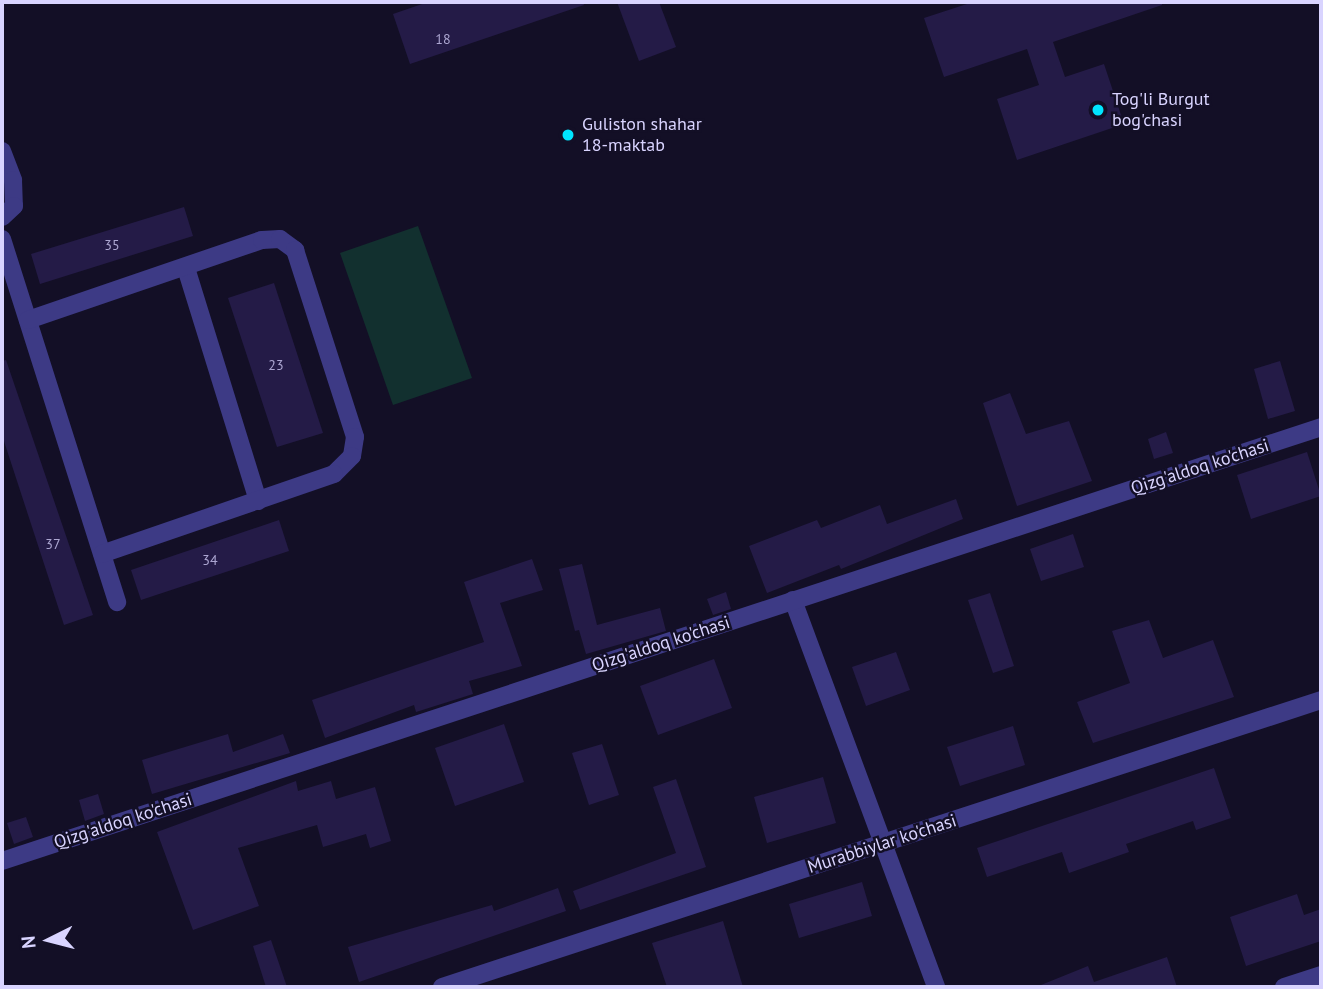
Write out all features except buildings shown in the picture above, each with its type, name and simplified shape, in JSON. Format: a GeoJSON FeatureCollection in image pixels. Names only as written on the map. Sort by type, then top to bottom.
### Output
{"type":"FeatureCollection","features":[{"type":"Feature","properties":{"kind":"street"},"geometry":{"type":"LineString","coordinates":[[2,150],[13,180],[14,206],[2,217]]}},
{"type":"Feature","properties":{"kind":"street"},"geometry":{"type":"LineString","coordinates":[[2,239],[117,602]]}},
{"type":"Feature","properties":{"kind":"street"},"geometry":{"type":"LineString","coordinates":[[29,320],[262,240],[279,239],[295,250],[351,424],[355,437],[352,456],[334,474],[102,554]]}},
{"type":"Feature","properties":{"kind":"street"},"geometry":{"type":"LineString","coordinates":[[186,268],[258,500]]}},
{"type":"Feature","properties":{"kind":"street","name":"Qizg'aldoq ko'chasi"},"geometry":{"type":"LineString","coordinates":[[2,861],[1321,427]]}},
{"type":"Feature","properties":{"kind":"street"},"geometry":{"type":"LineString","coordinates":[[793,600],[936,987]]}},
{"type":"Feature","properties":{"kind":"street","name":"Murabbiylar ko'chasi"},"geometry":{"type":"LineString","coordinates":[[442,987],[1321,700]]}},
{"type":"Feature","properties":{"kind":"street"},"geometry":{"type":"LineString","coordinates":[[1284,987],[1321,975]]}},
{"type":"Feature","properties":{"kind":"green space"},"geometry":{"type":"Polygon","coordinates":[[[418,226],[472,378],[393,405],[340,253],[418,226]]]}},
{"type":"Feature","properties":{"kind":"place","name":"Tog'li Burgut bog'chasi"},"geometry":{"type":"Point","coordinates":[1098,110]}},
{"type":"Feature","properties":{"kind":"place","name":"Guliston shahar 18-maktab"},"geometry":{"type":"Point","coordinates":[568,135]}}]}
